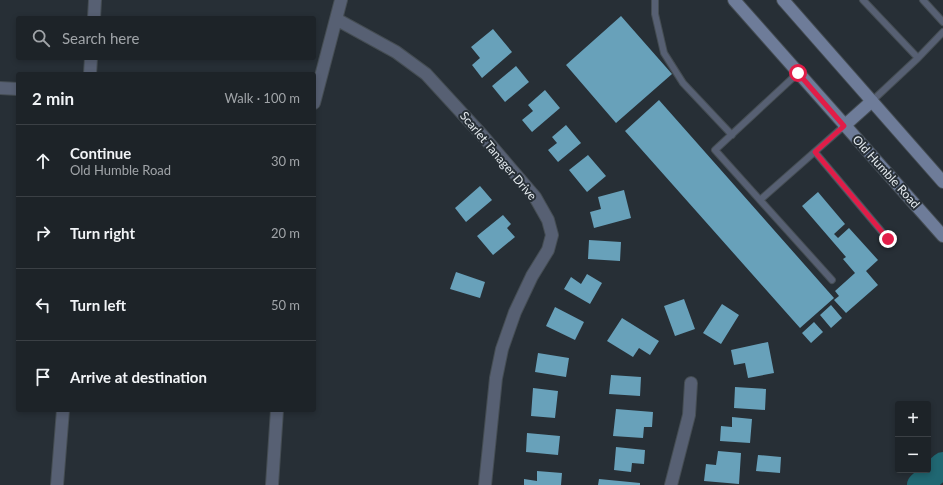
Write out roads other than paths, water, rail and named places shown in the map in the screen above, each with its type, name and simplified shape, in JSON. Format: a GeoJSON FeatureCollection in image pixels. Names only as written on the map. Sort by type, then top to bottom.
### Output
{"type":"FeatureCollection","features":[{"type":"Feature","properties":{"kind":"main road","name":"Old Humble Road"},"geometry":{"type":"LineString","coordinates":[[734,0],[943,236]]}},
{"type":"Feature","properties":{"kind":"main road"},"geometry":{"type":"LineString","coordinates":[[783,0],[943,182]]}},
{"type":"Feature","properties":{"kind":"main road"},"geometry":{"type":"LineString","coordinates":[[844,126],[872,101]]}},
{"type":"Feature","properties":{"kind":"street"},"geometry":{"type":"LineString","coordinates":[[94,16],[95,0]]}},
{"type":"Feature","properties":{"kind":"street"},"geometry":{"type":"LineString","coordinates":[[316,95],[341,0]]}},
{"type":"Feature","properties":{"kind":"street","name":"Scarlet Tanager Drive"},"geometry":{"type":"LineString","coordinates":[[336,19],[390,49],[426,74],[482,135],[530,192],[548,220],[552,235],[548,250],[532,276],[515,312],[502,349],[496,378],[485,485]]}},
{"type":"Feature","properties":{"kind":"street"},"geometry":{"type":"LineString","coordinates":[[90,72],[91,60]]}},
{"type":"Feature","properties":{"kind":"street"},"geometry":{"type":"LineString","coordinates":[[0,88],[16,89]]}},
{"type":"Feature","properties":{"kind":"street"},"geometry":{"type":"LineString","coordinates":[[671,485],[689,415],[691,383]]}},
{"type":"Feature","properties":{"kind":"street"},"geometry":{"type":"LineString","coordinates":[[57,485],[63,412]]}},
{"type":"Feature","properties":{"kind":"street"},"geometry":{"type":"LineString","coordinates":[[272,485],[277,412]]}},
{"type":"Feature","properties":{"kind":"lane"},"geometry":{"type":"LineString","coordinates":[[655,0],[655,14],[664,53],[683,83],[732,135]]}},
{"type":"Feature","properties":{"kind":"lane"},"geometry":{"type":"LineString","coordinates":[[863,0],[918,58]]}},
{"type":"Feature","properties":{"kind":"lane"},"geometry":{"type":"LineString","coordinates":[[923,0],[943,22]]}},
{"type":"Feature","properties":{"kind":"lane"},"geometry":{"type":"LineString","coordinates":[[872,101],[918,58],[943,32]]}},
{"type":"Feature","properties":{"kind":"lane"},"geometry":{"type":"LineString","coordinates":[[798,73],[715,150],[832,280]]}},
{"type":"Feature","properties":{"kind":"lane"},"geometry":{"type":"LineString","coordinates":[[760,200],[844,126]]}},
{"type":"Feature","properties":{"kind":"lane"},"geometry":{"type":"LineString","coordinates":[[815,152],[888,239]]}},
{"type":"Feature","properties":{"kind":"waterway"},"geometry":{"type":"LineString","coordinates":[[920,485],[943,465]]}}]}
